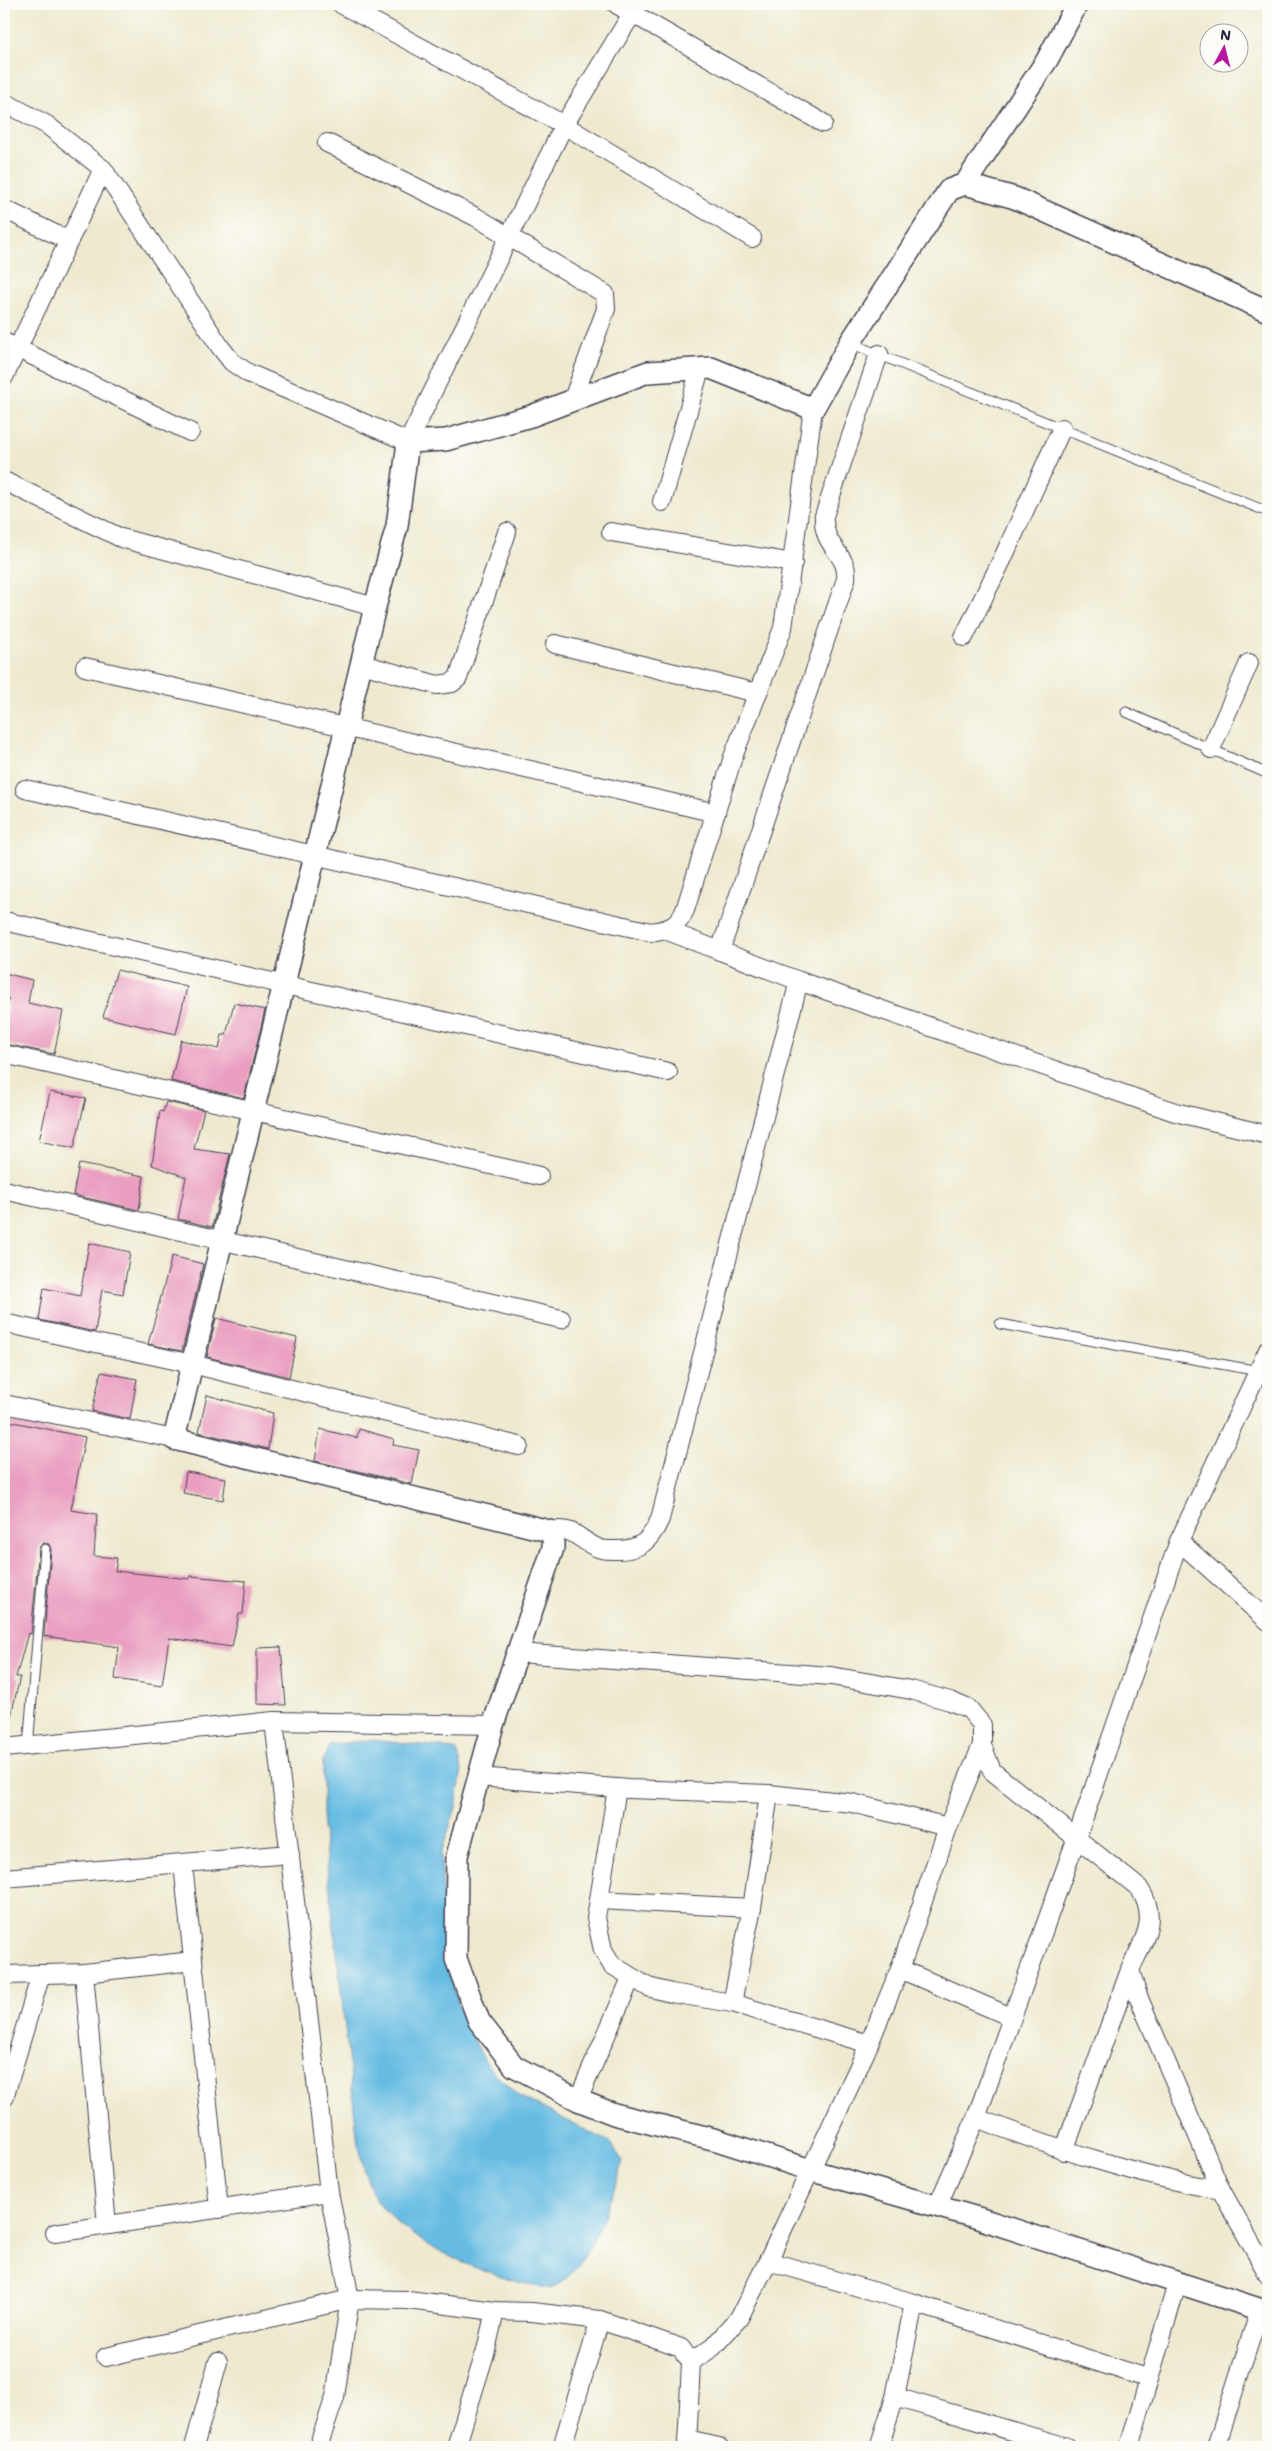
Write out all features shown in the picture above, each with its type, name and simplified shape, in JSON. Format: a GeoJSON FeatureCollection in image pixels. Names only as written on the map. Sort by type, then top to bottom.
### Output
{"type":"FeatureCollection","features":[{"type":"Feature","properties":{"kind":"street"},"geometry":{"type":"LineString","coordinates":[[341,4],[564,125],[752,238]]}},
{"type":"Feature","properties":{"kind":"street"},"geometry":{"type":"LineString","coordinates":[[616,4],[635,9],[822,123]]}},
{"type":"Feature","properties":{"kind":"street"},"geometry":{"type":"LineString","coordinates":[[965,184],[1047,60],[1077,4]]}},
{"type":"Feature","properties":{"kind":"street"},"geometry":{"type":"LineString","coordinates":[[174,1439],[375,607],[397,526],[408,442],[564,125],[635,9]]}},
{"type":"Feature","properties":{"kind":"street"},"geometry":{"type":"LineString","coordinates":[[4,102],[47,125],[103,169],[199,317],[232,362],[248,372],[408,442],[446,440],[531,416],[648,372],[711,368],[813,409]]}},
{"type":"Feature","properties":{"kind":"street"},"geometry":{"type":"LineString","coordinates":[[327,143],[476,217],[605,294],[606,309],[574,399]]}},
{"type":"Feature","properties":{"kind":"street"},"geometry":{"type":"LineString","coordinates":[[4,377],[10,345],[69,241],[103,169]]}},
{"type":"Feature","properties":{"kind":"street"},"geometry":{"type":"LineString","coordinates":[[25,789],[651,932],[674,927],[681,919],[733,758],[783,628],[813,409],[850,343],[948,190],[965,184],[1015,198],[1268,311]]}},
{"type":"Feature","properties":{"kind":"street"},"geometry":{"type":"LineString","coordinates":[[4,209],[69,241]]}},
{"type":"Feature","properties":{"kind":"street"},"geometry":{"type":"LineString","coordinates":[[10,345],[190,432]]}},
{"type":"Feature","properties":{"kind":"street"},"geometry":{"type":"LineString","coordinates":[[720,951],[846,579],[847,570],[843,561],[825,537],[824,516],[879,354]]}},
{"type":"Feature","properties":{"kind":"street"},"geometry":{"type":"LineString","coordinates":[[662,502],[700,368]]}},
{"type":"Feature","properties":{"kind":"street"},"geometry":{"type":"LineString","coordinates":[[964,637],[1002,560],[1062,428]]}},
{"type":"Feature","properties":{"kind":"street"},"geometry":{"type":"LineString","coordinates":[[4,481],[121,538],[375,607]]}},
{"type":"Feature","properties":{"kind":"street"},"geometry":{"type":"LineString","coordinates":[[362,664],[437,685],[452,683],[458,678],[507,532]]}},
{"type":"Feature","properties":{"kind":"street"},"geometry":{"type":"LineString","coordinates":[[611,532],[793,562]]}},
{"type":"Feature","properties":{"kind":"street"},"geometry":{"type":"LineString","coordinates":[[555,644],[757,693]]}},
{"type":"Feature","properties":{"kind":"street"},"geometry":{"type":"LineString","coordinates":[[1211,749],[1249,663]]}},
{"type":"Feature","properties":{"kind":"street"},"geometry":{"type":"LineString","coordinates":[[85,667],[346,729],[716,813]]}},
{"type":"Feature","properties":{"kind":"street"},"geometry":{"type":"LineString","coordinates":[[4,921],[668,1072]]}},
{"type":"Feature","properties":{"kind":"street"},"geometry":{"type":"LineString","coordinates":[[665,930],[799,981],[1176,1112],[1268,1135]]}},
{"type":"Feature","properties":{"kind":"street"},"geometry":{"type":"LineString","coordinates":[[4,1404],[174,1439],[550,1530],[575,1532],[599,1549],[628,1551],[653,1536],[660,1519],[799,981]]}},
{"type":"Feature","properties":{"kind":"street"},"geometry":{"type":"LineString","coordinates":[[4,1054],[540,1176]]}},
{"type":"Feature","properties":{"kind":"street"},"geometry":{"type":"LineString","coordinates":[[4,1190],[561,1319]]}},
{"type":"Feature","properties":{"kind":"street"},"geometry":{"type":"LineString","coordinates":[[4,1323],[192,1364],[519,1446]]}},
{"type":"Feature","properties":{"kind":"street"},"geometry":{"type":"LineString","coordinates":[[937,2207],[976,2118],[1010,2017],[1077,1837],[1179,1541],[1268,1350]]}},
{"type":"Feature","properties":{"kind":"street"},"geometry":{"type":"LineString","coordinates":[[550,1530],[553,1537],[553,1548],[493,1725],[457,1856],[456,1959],[479,2022],[514,2066],[578,2100],[614,2114],[717,2140],[978,2218],[1177,2284],[1264,2310],[1216,2447]]}},
{"type":"Feature","properties":{"kind":"street"},"geometry":{"type":"LineString","coordinates":[[1179,1541],[1268,1621]]}},
{"type":"Feature","properties":{"kind":"street"},"geometry":{"type":"LineString","coordinates":[[518,1653],[831,1676],[911,1690],[950,1701],[969,1709],[982,1725],[982,1745],[992,1771],[1140,1888],[1146,1898],[1150,1922],[1130,1970],[1064,2151]]}},
{"type":"Feature","properties":{"kind":"street"},"geometry":{"type":"LineString","coordinates":[[5,1751],[28,1746],[274,1721],[493,1725]]}},
{"type":"Feature","properties":{"kind":"street"},"geometry":{"type":"LineString","coordinates":[[274,1721],[328,2192],[350,2299],[335,2397],[318,2447]]}},
{"type":"Feature","properties":{"kind":"street"},"geometry":{"type":"LineString","coordinates":[[691,2362],[713,2347],[739,2318],[768,2261],[809,2169],[869,2044],[900,1969],[948,1827],[982,1745]]}},
{"type":"Feature","properties":{"kind":"street"},"geometry":{"type":"LineString","coordinates":[[478,1777],[617,1788],[769,1794],[852,1803],[948,1827]]}},
{"type":"Feature","properties":{"kind":"street"},"geometry":{"type":"LineString","coordinates":[[617,1788],[596,1918],[603,1950],[612,1964],[631,1978],[648,1987],[671,1993],[732,2003],[869,2044]]}},
{"type":"Feature","properties":{"kind":"street"},"geometry":{"type":"LineString","coordinates":[[732,2003],[752,1908],[769,1794]]}},
{"type":"Feature","properties":{"kind":"street"},"geometry":{"type":"LineString","coordinates":[[4,1878],[290,1854]]}},
{"type":"Feature","properties":{"kind":"street"},"geometry":{"type":"LineString","coordinates":[[183,1864],[219,2209]]}},
{"type":"Feature","properties":{"kind":"street"},"geometry":{"type":"LineString","coordinates":[[599,1900],[752,1908]]}},
{"type":"Feature","properties":{"kind":"street"},"geometry":{"type":"LineString","coordinates":[[4,1975],[84,1973],[193,1961]]}},
{"type":"Feature","properties":{"kind":"street"},"geometry":{"type":"LineString","coordinates":[[900,1969],[1010,2017]]}},
{"type":"Feature","properties":{"kind":"street"},"geometry":{"type":"LineString","coordinates":[[1130,1970],[1138,1996],[1221,2190],[1268,2274]]}},
{"type":"Feature","properties":{"kind":"street"},"geometry":{"type":"LineString","coordinates":[[84,1973],[107,2226]]}},
{"type":"Feature","properties":{"kind":"street"},"geometry":{"type":"LineString","coordinates":[[4,2098],[40,1974]]}},
{"type":"Feature","properties":{"kind":"street"},"geometry":{"type":"LineString","coordinates":[[578,2100],[631,1978]]}},
{"type":"Feature","properties":{"kind":"street"},"geometry":{"type":"LineString","coordinates":[[976,2118],[1064,2151],[1176,2182],[1221,2190]]}},
{"type":"Feature","properties":{"kind":"street"},"geometry":{"type":"LineString","coordinates":[[55,2234],[328,2192]]}},
{"type":"Feature","properties":{"kind":"street"},"geometry":{"type":"LineString","coordinates":[[768,2261],[914,2303],[1148,2378]]}},
{"type":"Feature","properties":{"kind":"street"},"geometry":{"type":"LineString","coordinates":[[1129,2447],[1177,2284]]}},
{"type":"Feature","properties":{"kind":"street"},"geometry":{"type":"LineString","coordinates":[[106,2357],[350,2299],[408,2300],[495,2311],[532,2312],[600,2320],[681,2348],[691,2362],[687,2443],[719,2447]]}},
{"type":"Feature","properties":{"kind":"street"},"geometry":{"type":"LineString","coordinates":[[879,2447],[894,2397],[914,2303]]}},
{"type":"Feature","properties":{"kind":"street"},"geometry":{"type":"LineString","coordinates":[[456,2447],[486,2350],[495,2311]]}},
{"type":"Feature","properties":{"kind":"street"},"geometry":{"type":"LineString","coordinates":[[562,2447],[600,2320]]}},
{"type":"Feature","properties":{"kind":"street"},"geometry":{"type":"LineString","coordinates":[[194,2447],[218,2362]]}},
{"type":"Feature","properties":{"kind":"street"},"geometry":{"type":"LineString","coordinates":[[894,2397],[1067,2447]]}},
{"type":"Feature","properties":{"kind":"lane"},"geometry":{"type":"LineString","coordinates":[[850,343],[1268,512]]}},
{"type":"Feature","properties":{"kind":"lane"},"geometry":{"type":"LineString","coordinates":[[1126,712],[1268,774]]}},
{"type":"Feature","properties":{"kind":"lane"},"geometry":{"type":"LineString","coordinates":[[1000,1324],[1259,1370]]}},
{"type":"Feature","properties":{"kind":"lane"},"geometry":{"type":"LineString","coordinates":[[28,1746],[45,1549]]}},
{"type":"Feature","properties":{"kind":"water"},"geometry":{"type":"Polygon","coordinates":[[[369,1740],[442,1747],[457,1751],[462,1770],[456,1807],[441,1854],[447,1963],[462,2017],[487,2065],[517,2095],[609,2142],[623,2161],[606,2211],[589,2248],[568,2277],[555,2286],[547,2288],[538,2287],[503,2278],[438,2250],[399,2224],[384,2209],[372,2192],[368,2181],[358,2144],[323,1829],[323,1761],[329,1745],[369,1740]]]}},
{"type":"Feature","properties":{"kind":"building"},"geometry":{"type":"Polygon","coordinates":[[[117,970],[187,987],[176,1034],[103,1017],[117,970]]]}},
{"type":"Feature","properties":{"kind":"building"},"geometry":{"type":"Polygon","coordinates":[[[4,973],[32,980],[28,1003],[63,1011],[54,1054],[4,1044],[4,1026],[9,999],[4,997],[4,973]]]}},
{"type":"Feature","properties":{"kind":"building"},"geometry":{"type":"Polygon","coordinates":[[[234,1003],[265,1010],[244,1098],[171,1081],[181,1040],[219,1049],[222,1035],[226,1035],[234,1003]]]}},
{"type":"Feature","properties":{"kind":"building"},"geometry":{"type":"Polygon","coordinates":[[[50,1092],[86,1098],[74,1148],[39,1141],[50,1092]]]}},
{"type":"Feature","properties":{"kind":"building"},"geometry":{"type":"Polygon","coordinates":[[[166,1102],[204,1110],[194,1149],[230,1154],[212,1227],[178,1219],[186,1177],[152,1165],[160,1111],[163,1112],[166,1102]]]}},
{"type":"Feature","properties":{"kind":"building"},"geometry":{"type":"Polygon","coordinates":[[[79,1164],[144,1176],[139,1210],[73,1195],[79,1164]]]}},
{"type":"Feature","properties":{"kind":"building"},"geometry":{"type":"Polygon","coordinates":[[[89,1243],[130,1252],[123,1294],[102,1290],[95,1332],[39,1320],[44,1288],[80,1296],[89,1243]]]}},
{"type":"Feature","properties":{"kind":"building"},"geometry":{"type":"Polygon","coordinates":[[[172,1256],[203,1264],[182,1351],[148,1344],[172,1256]]]}},
{"type":"Feature","properties":{"kind":"building"},"geometry":{"type":"Polygon","coordinates":[[[216,1318],[297,1338],[289,1377],[207,1357],[216,1318]]]}},
{"type":"Feature","properties":{"kind":"building"},"geometry":{"type":"Polygon","coordinates":[[[101,1372],[137,1379],[130,1419],[92,1411],[101,1372]]]}},
{"type":"Feature","properties":{"kind":"building"},"geometry":{"type":"Polygon","coordinates":[[[207,1395],[273,1413],[268,1449],[199,1432],[207,1395]]]}},
{"type":"Feature","properties":{"kind":"building"},"geometry":{"type":"Polygon","coordinates":[[[4,1420],[85,1437],[71,1510],[97,1514],[94,1556],[117,1558],[115,1571],[190,1579],[190,1576],[246,1581],[243,1614],[239,1614],[232,1647],[169,1638],[162,1686],[115,1679],[119,1647],[44,1636],[51,1550],[49,1544],[43,1543],[39,1548],[31,1634],[28,1633],[16,1677],[20,1677],[10,1720],[4,1720],[4,1420]]]}},
{"type":"Feature","properties":{"kind":"building"},"geometry":{"type":"Polygon","coordinates":[[[320,1429],[357,1438],[359,1429],[394,1439],[393,1445],[419,1450],[412,1484],[315,1461],[320,1429]]]}},
{"type":"Feature","properties":{"kind":"building"},"geometry":{"type":"Polygon","coordinates":[[[186,1472],[226,1478],[223,1500],[183,1493],[186,1472]]]}},
{"type":"Feature","properties":{"kind":"building"},"geometry":{"type":"Polygon","coordinates":[[[281,1647],[286,1705],[257,1704],[257,1648],[281,1647]]]}}]}
